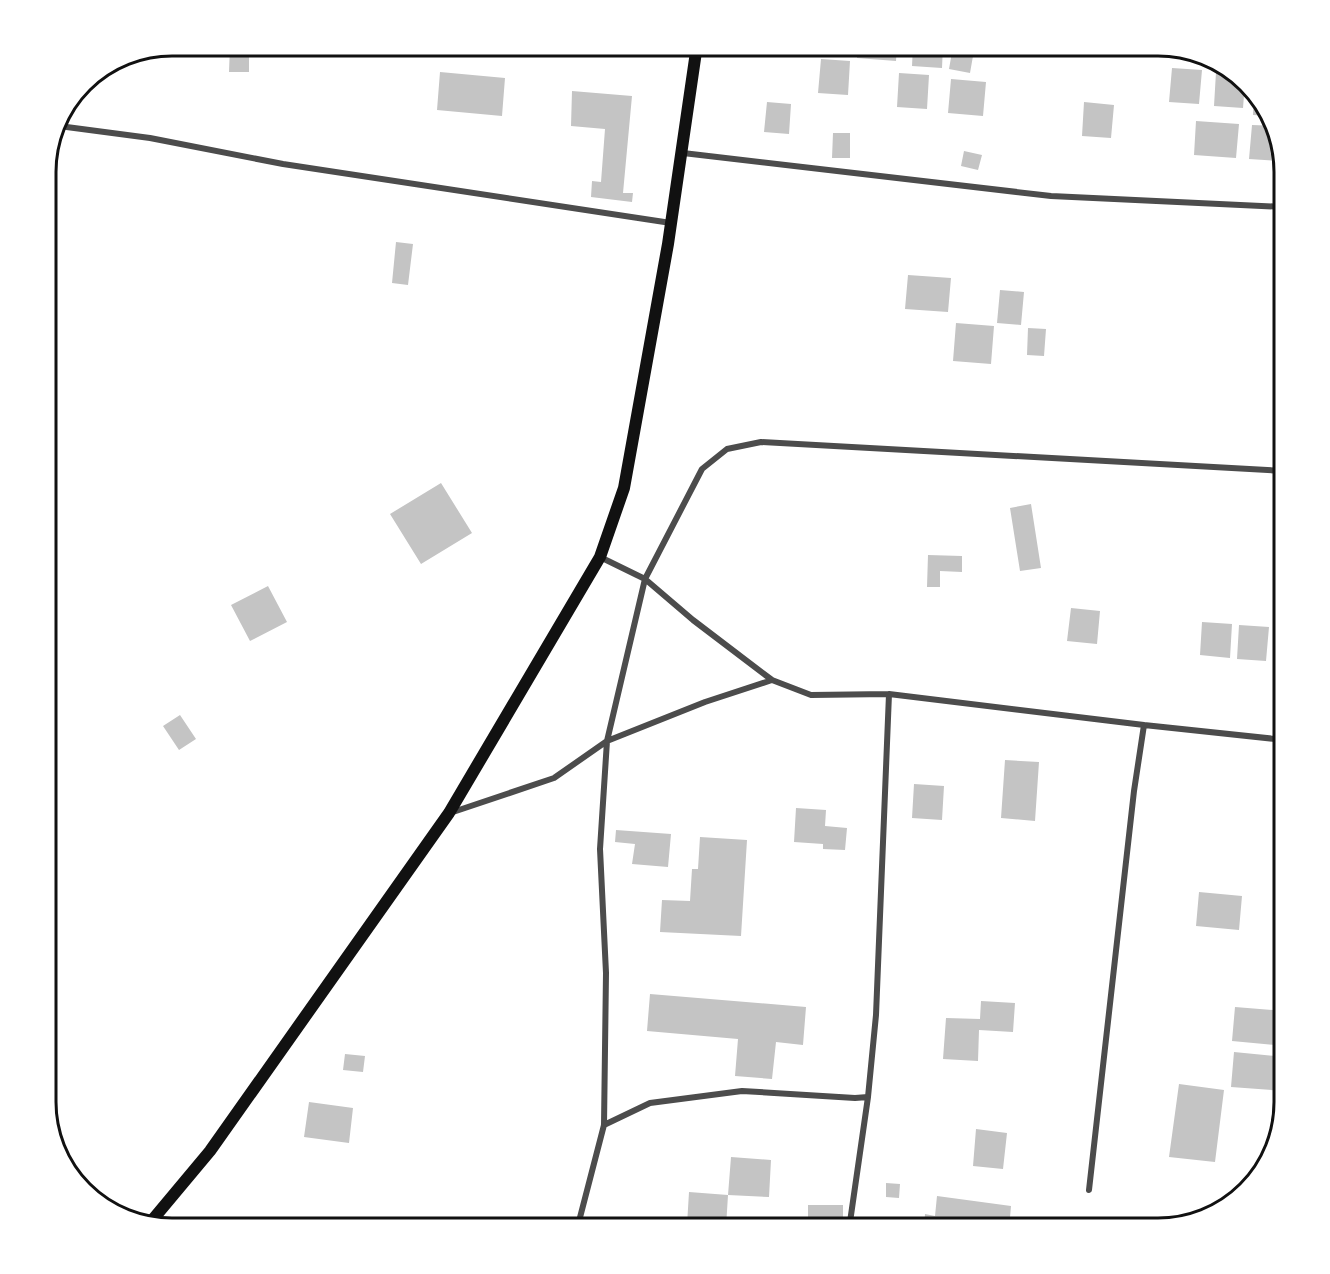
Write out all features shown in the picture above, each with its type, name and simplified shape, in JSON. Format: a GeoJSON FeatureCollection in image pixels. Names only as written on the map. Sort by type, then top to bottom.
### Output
{"type":"FeatureCollection","features":[{"type":"Feature","properties":{"kind":"main road"},"geometry":{"type":"LineString","coordinates":[[155,1217],[210,1151],[449,813],[600,557],[624,488],[683,153],[696,56]]}},
{"type":"Feature","properties":{"kind":"street"},"geometry":{"type":"LineString","coordinates":[[64,127],[150,138],[283,164],[671,223]]}},
{"type":"Feature","properties":{"kind":"street"},"geometry":{"type":"LineString","coordinates":[[683,153],[1051,196],[1274,206]]}},
{"type":"Feature","properties":{"kind":"street"},"geometry":{"type":"LineString","coordinates":[[580,1218],[604,1125],[606,973],[600,849],[607,741],[645,579],[702,470],[727,449],[761,442],[1274,470]]}},
{"type":"Feature","properties":{"kind":"street"},"geometry":{"type":"LineString","coordinates":[[600,557],[645,579],[693,620],[772,680],[811,695],[889,693],[1274,739]]}},
{"type":"Feature","properties":{"kind":"street"},"geometry":{"type":"LineString","coordinates":[[449,813],[554,778],[607,741],[705,702],[772,680]]}},
{"type":"Feature","properties":{"kind":"street"},"geometry":{"type":"LineString","coordinates":[[851,1218],[868,1096],[876,1015],[889,693]]}},
{"type":"Feature","properties":{"kind":"street"},"geometry":{"type":"LineString","coordinates":[[1089,1190],[1134,791],[1144,725]]}},
{"type":"Feature","properties":{"kind":"street"},"geometry":{"type":"LineString","coordinates":[[604,1125],[650,1103],[742,1091],[855,1098],[868,1096]]}},
{"type":"Feature","properties":{"kind":"building"},"geometry":{"type":"Polygon","coordinates":[[[230,56],[249,56],[249,72],[229,72],[230,56]]]}},
{"type":"Feature","properties":{"kind":"building"},"geometry":{"type":"Polygon","coordinates":[[[857,56],[896,56],[896,61],[857,58],[857,56]]]}},
{"type":"Feature","properties":{"kind":"building"},"geometry":{"type":"Polygon","coordinates":[[[912,56],[943,56],[942,68],[912,66],[912,56]]]}},
{"type":"Feature","properties":{"kind":"building"},"geometry":{"type":"Polygon","coordinates":[[[951,56],[973,56],[970,73],[949,69],[951,56]]]}},
{"type":"Feature","properties":{"kind":"building"},"geometry":{"type":"Polygon","coordinates":[[[821,59],[850,61],[848,95],[818,93],[821,59]]]}},
{"type":"Feature","properties":{"kind":"building"},"geometry":{"type":"Polygon","coordinates":[[[1172,68],[1202,70],[1199,104],[1169,102],[1172,68]]]}},
{"type":"Feature","properties":{"kind":"building"},"geometry":{"type":"Polygon","coordinates":[[[440,72],[505,78],[502,116],[437,110],[440,72]]]}},
{"type":"Feature","properties":{"kind":"building"},"geometry":{"type":"Polygon","coordinates":[[[1216,72],[1235,84],[1244,94],[1243,108],[1214,106],[1216,72]]]}},
{"type":"Feature","properties":{"kind":"building"},"geometry":{"type":"Polygon","coordinates":[[[899,73],[929,75],[927,109],[897,107],[899,73]]]}},
{"type":"Feature","properties":{"kind":"building"},"geometry":{"type":"Polygon","coordinates":[[[951,79],[986,82],[983,116],[948,113],[951,79]]]}},
{"type":"Feature","properties":{"kind":"building"},"geometry":{"type":"Polygon","coordinates":[[[572,91],[632,96],[623,193],[633,193],[632,202],[591,197],[592,181],[601,182],[605,129],[571,126],[572,91]]]}},
{"type":"Feature","properties":{"kind":"building"},"geometry":{"type":"Polygon","coordinates":[[[767,102],[791,104],[789,134],[764,132],[767,102]]]}},
{"type":"Feature","properties":{"kind":"building"},"geometry":{"type":"Polygon","coordinates":[[[1084,102],[1114,105],[1111,138],[1082,136],[1084,102]]]}},
{"type":"Feature","properties":{"kind":"building"},"geometry":{"type":"Polygon","coordinates":[[[1253,105],[1260,115],[1253,115],[1253,105]]]}},
{"type":"Feature","properties":{"kind":"building"},"geometry":{"type":"Polygon","coordinates":[[[1196,121],[1239,124],[1236,158],[1194,155],[1196,121]]]}},
{"type":"Feature","properties":{"kind":"building"},"geometry":{"type":"Polygon","coordinates":[[[1252,125],[1265,126],[1274,161],[1249,159],[1252,125]]]}},
{"type":"Feature","properties":{"kind":"building"},"geometry":{"type":"Polygon","coordinates":[[[833,133],[850,133],[850,158],[832,158],[833,133]]]}},
{"type":"Feature","properties":{"kind":"building"},"geometry":{"type":"Polygon","coordinates":[[[964,151],[982,155],[978,170],[961,166],[964,151]]]}},
{"type":"Feature","properties":{"kind":"building"},"geometry":{"type":"Polygon","coordinates":[[[396,242],[413,244],[408,285],[392,283],[396,242]]]}},
{"type":"Feature","properties":{"kind":"building"},"geometry":{"type":"Polygon","coordinates":[[[908,275],[951,278],[948,312],[905,309],[908,275]]]}},
{"type":"Feature","properties":{"kind":"building"},"geometry":{"type":"Polygon","coordinates":[[[1000,290],[1024,292],[1021,325],[997,323],[1000,290]]]}},
{"type":"Feature","properties":{"kind":"building"},"geometry":{"type":"Polygon","coordinates":[[[956,323],[994,326],[991,364],[953,361],[956,323]]]}},
{"type":"Feature","properties":{"kind":"building"},"geometry":{"type":"Polygon","coordinates":[[[1028,328],[1046,329],[1044,356],[1027,355],[1028,328]]]}},
{"type":"Feature","properties":{"kind":"building"},"geometry":{"type":"Polygon","coordinates":[[[441,483],[472,533],[421,564],[390,514],[441,483]]]}},
{"type":"Feature","properties":{"kind":"building"},"geometry":{"type":"Polygon","coordinates":[[[1031,504],[1041,568],[1020,571],[1010,508],[1031,504]]]}},
{"type":"Feature","properties":{"kind":"building"},"geometry":{"type":"Polygon","coordinates":[[[928,555],[962,556],[962,572],[940,571],[940,587],[927,587],[928,555]]]}},
{"type":"Feature","properties":{"kind":"building"},"geometry":{"type":"Polygon","coordinates":[[[268,586],[287,622],[250,641],[231,605],[268,586]]]}},
{"type":"Feature","properties":{"kind":"building"},"geometry":{"type":"Polygon","coordinates":[[[1071,608],[1100,611],[1097,644],[1067,641],[1071,608]]]}},
{"type":"Feature","properties":{"kind":"building"},"geometry":{"type":"Polygon","coordinates":[[[1202,622],[1232,624],[1230,658],[1200,655],[1202,622]]]}},
{"type":"Feature","properties":{"kind":"building"},"geometry":{"type":"Polygon","coordinates":[[[1239,625],[1269,627],[1266,661],[1237,659],[1239,625]]]}},
{"type":"Feature","properties":{"kind":"building"},"geometry":{"type":"Polygon","coordinates":[[[180,715],[196,739],[179,750],[163,726],[180,715]]]}},
{"type":"Feature","properties":{"kind":"building"},"geometry":{"type":"Polygon","coordinates":[[[1005,760],[1039,762],[1035,821],[1001,818],[1005,760]]]}},
{"type":"Feature","properties":{"kind":"building"},"geometry":{"type":"Polygon","coordinates":[[[914,784],[944,786],[942,820],[912,818],[914,784]]]}},
{"type":"Feature","properties":{"kind":"building"},"geometry":{"type":"Polygon","coordinates":[[[796,808],[826,810],[825,826],[847,828],[845,850],[823,849],[823,844],[794,842],[796,808]]]}},
{"type":"Feature","properties":{"kind":"building"},"geometry":{"type":"Polygon","coordinates":[[[616,830],[671,834],[668,867],[632,864],[635,844],[615,842],[616,830]]]}},
{"type":"Feature","properties":{"kind":"building"},"geometry":{"type":"Polygon","coordinates":[[[700,837],[747,840],[741,936],[660,932],[662,900],[690,901],[692,869],[698,869],[700,837]]]}},
{"type":"Feature","properties":{"kind":"building"},"geometry":{"type":"Polygon","coordinates":[[[1199,892],[1242,896],[1239,930],[1196,926],[1199,892]]]}},
{"type":"Feature","properties":{"kind":"building"},"geometry":{"type":"Polygon","coordinates":[[[650,994],[806,1007],[803,1045],[776,1042],[772,1079],[735,1076],[738,1039],[647,1031],[650,994]]]}},
{"type":"Feature","properties":{"kind":"building"},"geometry":{"type":"Polygon","coordinates":[[[981,1001],[1015,1003],[1013,1032],[979,1030],[978,1061],[943,1059],[946,1018],[980,1019],[981,1001]]]}},
{"type":"Feature","properties":{"kind":"building"},"geometry":{"type":"Polygon","coordinates":[[[1235,1007],[1274,1010],[1274,1045],[1232,1041],[1235,1007]]]}},
{"type":"Feature","properties":{"kind":"building"},"geometry":{"type":"Polygon","coordinates":[[[1234,1052],[1274,1056],[1274,1090],[1231,1087],[1234,1052]]]}},
{"type":"Feature","properties":{"kind":"building"},"geometry":{"type":"Polygon","coordinates":[[[345,1054],[365,1056],[363,1072],[343,1070],[345,1054]]]}},
{"type":"Feature","properties":{"kind":"building"},"geometry":{"type":"Polygon","coordinates":[[[1179,1084],[1224,1090],[1215,1162],[1169,1157],[1179,1084]]]}},
{"type":"Feature","properties":{"kind":"building"},"geometry":{"type":"Polygon","coordinates":[[[309,1102],[353,1108],[349,1143],[304,1137],[309,1102]]]}},
{"type":"Feature","properties":{"kind":"building"},"geometry":{"type":"Polygon","coordinates":[[[976,1129],[1007,1133],[1003,1169],[973,1166],[976,1129]]]}},
{"type":"Feature","properties":{"kind":"building"},"geometry":{"type":"Polygon","coordinates":[[[731,1157],[771,1160],[769,1197],[728,1195],[731,1157]]]}},
{"type":"Feature","properties":{"kind":"building"},"geometry":{"type":"Polygon","coordinates":[[[886,1183],[900,1184],[899,1198],[886,1197],[886,1183]]]}},
{"type":"Feature","properties":{"kind":"building"},"geometry":{"type":"Polygon","coordinates":[[[689,1192],[728,1195],[727,1218],[687,1218],[689,1192]]]}},
{"type":"Feature","properties":{"kind":"building"},"geometry":{"type":"Polygon","coordinates":[[[937,1196],[1011,1206],[1010,1218],[925,1218],[925,1214],[935,1216],[937,1196]]]}},
{"type":"Feature","properties":{"kind":"building"},"geometry":{"type":"Polygon","coordinates":[[[808,1205],[843,1205],[843,1218],[808,1218],[808,1205]]]}}]}
